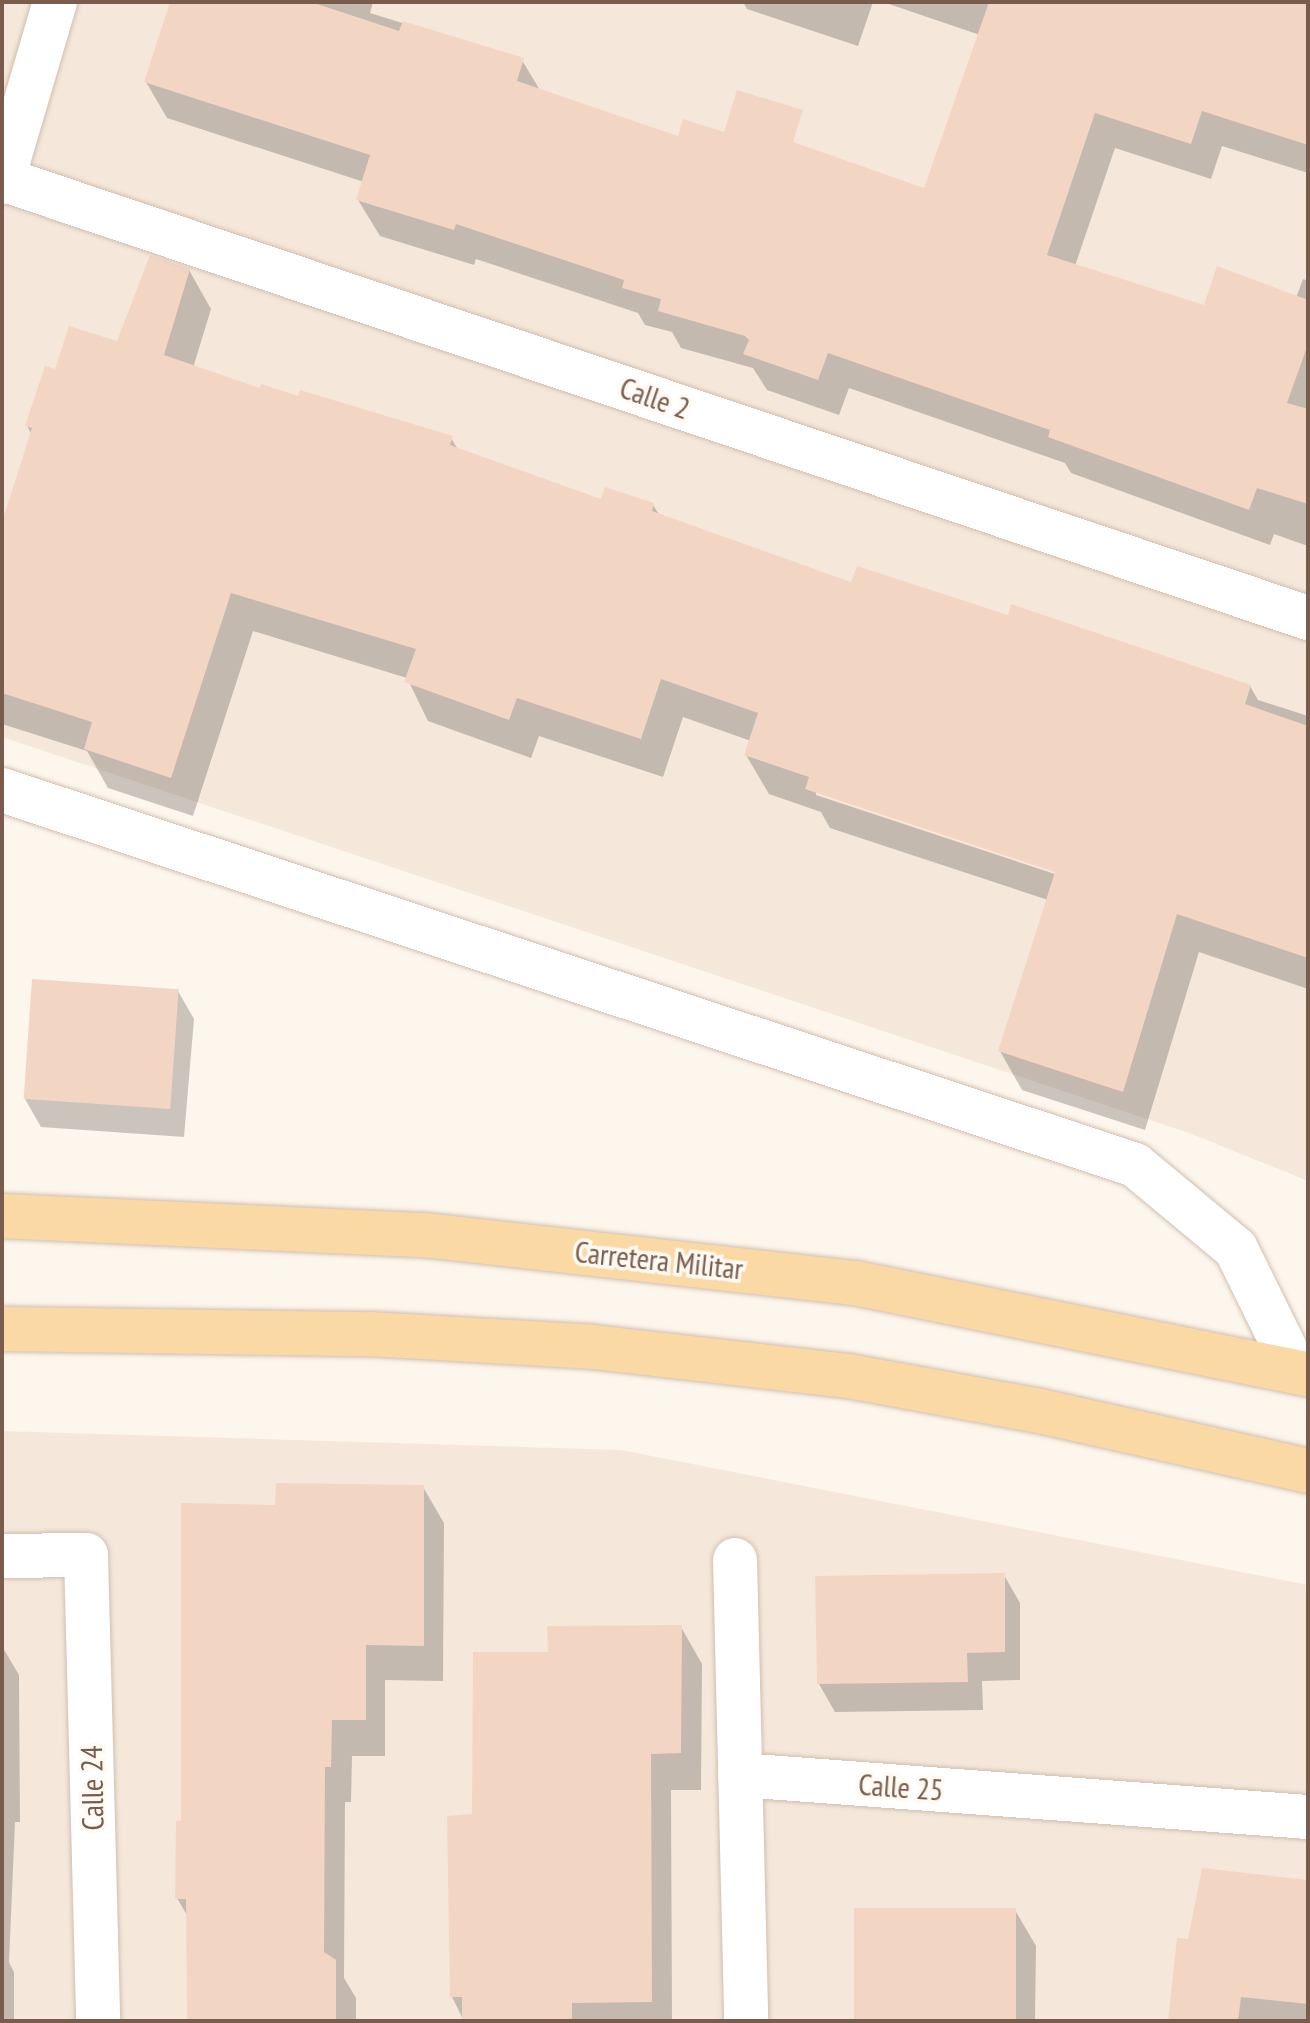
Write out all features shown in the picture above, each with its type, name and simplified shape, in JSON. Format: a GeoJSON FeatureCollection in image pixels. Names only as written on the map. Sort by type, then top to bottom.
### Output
{"type":"FeatureCollection","features":[{"type":"Feature","properties":{"kind":"main road","name":"Carretera Militar"},"geometry":{"type":"LineString","coordinates":[[2,1216],[425,1235],[855,1283],[1302,1372]]}},
{"type":"Feature","properties":{"kind":"main road"},"geometry":{"type":"LineString","coordinates":[[2,1329],[370,1334],[608,1349],[849,1376],[1040,1411],[1308,1471]]}},
{"type":"Feature","properties":{"kind":"street"},"geometry":{"type":"LineString","coordinates":[[2,180],[55,2]]}},
{"type":"Feature","properties":{"kind":"street","name":"Calle 2"},"geometry":{"type":"LineString","coordinates":[[2,180],[1308,618]]}},
{"type":"Feature","properties":{"kind":"street"},"geometry":{"type":"LineString","coordinates":[[2,790],[1135,1165],[1236,1249],[1302,1372]]}},
{"type":"Feature","properties":{"kind":"street","name":"Calle 24"},"geometry":{"type":"LineString","coordinates":[[2,1556],[86,1555],[98,2021]]}},
{"type":"Feature","properties":{"kind":"street"},"geometry":{"type":"LineString","coordinates":[[735,1560],[746,2021]]}},
{"type":"Feature","properties":{"kind":"street","name":"Calle 25"},"geometry":{"type":"LineString","coordinates":[[740,1775],[1308,1817]]}},
{"type":"Feature","properties":{"kind":"shaded area"},"geometry":{"type":"Polygon","coordinates":[[[2,2],[1308,2],[1308,1181],[1192,1134],[2,737],[2,2]]]}},
{"type":"Feature","properties":{"kind":"shaded area"},"geometry":{"type":"Polygon","coordinates":[[[2,1431],[621,1450],[1308,1585],[1308,2021],[2,2021],[2,1431]]]}},
{"type":"Feature","properties":{"kind":"building"},"geometry":{"type":"Polygon","coordinates":[[[170,2],[311,2],[399,31],[403,21],[524,58],[517,81],[678,136],[683,119],[724,132],[737,90],[803,110],[793,142],[924,188],[989,2],[1308,2],[1308,145],[1202,111],[1191,144],[1095,113],[1047,255],[1204,305],[1217,266],[1308,300],[1308,344],[1287,403],[1308,409],[1308,504],[1257,488],[1249,510],[1048,437],[1050,430],[828,353],[818,380],[743,354],[749,340],[745,336],[658,311],[661,299],[622,288],[624,280],[456,224],[454,230],[356,200],[370,155],[144,82],[170,2]]]}},
{"type":"Feature","properties":{"kind":"building"},"geometry":{"type":"Polygon","coordinates":[[[150,255],[190,269],[164,355],[260,388],[261,384],[298,396],[300,390],[453,436],[450,445],[601,499],[605,487],[654,503],[652,511],[851,582],[857,566],[1008,615],[1011,604],[1251,685],[1245,704],[1308,726],[1308,958],[1177,914],[1123,1092],[998,1051],[1055,872],[805,789],[809,777],[744,755],[758,713],[661,679],[641,739],[517,698],[509,720],[404,682],[416,649],[231,593],[171,778],[84,749],[92,722],[2,693],[2,522],[32,428],[25,426],[45,366],[55,369],[69,326],[117,341],[150,255]]]}},
{"type":"Feature","properties":{"kind":"building"},"geometry":{"type":"Polygon","coordinates":[[[32,979],[179,989],[170,1109],[24,1099],[32,979]]]}},
{"type":"Feature","properties":{"kind":"building"},"geometry":{"type":"Polygon","coordinates":[[[276,1483],[424,1485],[424,1646],[366,1645],[366,1720],[332,1720],[331,1767],[325,1767],[324,1952],[336,1960],[336,2021],[187,2021],[186,1899],[175,1899],[176,1821],[181,1820],[181,1503],[275,1505],[276,1483]]]}},
{"type":"Feature","properties":{"kind":"building"},"geometry":{"type":"Polygon","coordinates":[[[1005,1573],[1005,1652],[967,1653],[968,1682],[817,1684],[815,1576],[1005,1573]]]}},
{"type":"Feature","properties":{"kind":"building"},"geometry":{"type":"Polygon","coordinates":[[[682,1625],[681,1753],[651,1754],[652,2002],[572,2003],[572,2021],[462,2021],[462,1997],[450,1997],[447,1816],[472,1814],[473,1652],[548,1652],[547,1626],[682,1625]]]}},
{"type":"Feature","properties":{"kind":"building"},"geometry":{"type":"Polygon","coordinates":[[[1202,1868],[1308,1880],[1308,2004],[1241,1997],[1238,2021],[1168,2021],[1177,1938],[1188,1939],[1202,1868]]]}},
{"type":"Feature","properties":{"kind":"building"},"geometry":{"type":"Polygon","coordinates":[[[854,1908],[1016,1908],[1016,2021],[854,2021],[854,1908]]]}}]}
